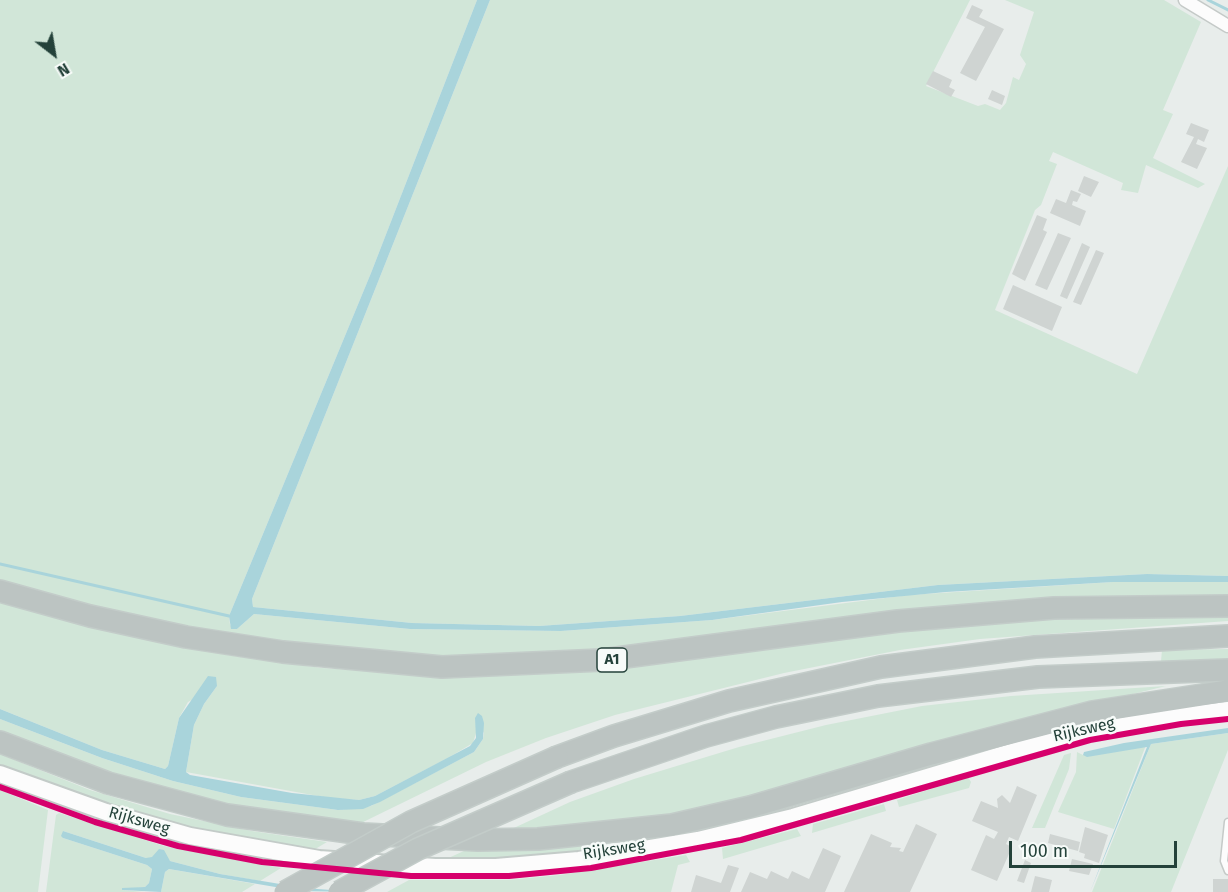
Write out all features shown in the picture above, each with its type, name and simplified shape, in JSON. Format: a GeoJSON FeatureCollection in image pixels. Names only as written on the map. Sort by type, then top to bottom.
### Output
{"type":"FeatureCollection","features":[{"type":"Feature","properties":{"kind":"highway","name":"A1"},"geometry":{"type":"LineString","coordinates":[[0,591],[90,616],[186,637],[283,652],[442,667],[514,666],[620,659],[898,621],[1036,610],[1228,606]]}},
{"type":"Feature","properties":{"kind":"highway"},"geometry":{"type":"LineString","coordinates":[[285,892],[411,822],[557,757],[614,736],[718,704],[881,667],[1035,647],[1228,636]]}},
{"type":"Feature","properties":{"kind":"highway"},"geometry":{"type":"LineString","coordinates":[[339,892],[418,849],[571,782],[706,736],[776,717],[878,696],[1038,677],[1228,670]]}},
{"type":"Feature","properties":{"kind":"highway"},"geometry":{"type":"LineString","coordinates":[[0,742],[108,783],[227,815],[354,833],[478,840],[538,839],[627,831],[683,822],[802,794],[1040,725],[1124,706],[1228,691]]}},
{"type":"Feature","properties":{"kind":"main road","name":"Rijksweg"},"geometry":{"type":"LineString","coordinates":[[0,774],[106,812],[190,836],[319,859],[400,866],[496,867],[579,860],[698,840],[793,817],[1025,748],[1133,724],[1228,710]]}},
{"type":"Feature","properties":{"kind":"street"},"geometry":{"type":"LineString","coordinates":[[1185,0],[1228,26]]}},
{"type":"Feature","properties":{"kind":"lane"},"geometry":{"type":"LineString","coordinates":[[1228,822],[1224,861],[1228,871]]}},
{"type":"Feature","properties":{"kind":"green space"},"geometry":{"type":"Polygon","coordinates":[[[0,0],[477,0],[371,273],[229,616],[230,625],[237,629],[254,614],[410,629],[561,631],[712,620],[909,595],[1113,582],[1228,582],[1228,598],[604,651],[467,657],[428,656],[234,637],[112,613],[0,582],[0,0]]]}},
{"type":"Feature","properties":{"kind":"green space"},"geometry":{"type":"Polygon","coordinates":[[[490,0],[970,0],[926,86],[978,106],[985,104],[1000,110],[1006,103],[1013,77],[1019,80],[1026,64],[1020,55],[1034,12],[1005,0],[1164,0],[1201,22],[1163,110],[1173,114],[1153,158],[1205,184],[1198,188],[1146,165],[1138,193],[1121,190],[1123,183],[1053,152],[1049,161],[1057,164],[1041,205],[1035,210],[995,310],[1137,374],[1228,166],[1228,576],[1147,574],[938,585],[680,616],[539,626],[412,623],[253,607],[252,599],[490,0]]]}},
{"type":"Feature","properties":{"kind":"green space"},"geometry":{"type":"Polygon","coordinates":[[[0,601],[108,631],[227,655],[322,668],[454,676],[583,672],[865,635],[1009,621],[1228,615],[1228,621],[980,639],[900,650],[784,673],[615,715],[546,738],[486,762],[355,826],[292,818],[141,787],[0,735],[0,719],[102,758],[173,781],[241,797],[338,810],[371,806],[474,752],[483,739],[484,733],[475,718],[477,730],[473,743],[448,758],[375,796],[359,800],[329,798],[186,772],[194,725],[204,704],[217,686],[188,702],[179,718],[168,766],[165,769],[102,750],[0,709],[0,601]]]}},
{"type":"Feature","properties":{"kind":"green space"},"geometry":{"type":"Polygon","coordinates":[[[1228,649],[1228,660],[1161,661],[1162,650],[1228,649]]]}},
{"type":"Feature","properties":{"kind":"green space"},"geometry":{"type":"Polygon","coordinates":[[[1166,686],[1079,707],[685,814],[503,833],[570,802],[634,779],[739,747],[826,725],[922,706],[1011,696],[1166,686]]]}},
{"type":"Feature","properties":{"kind":"green space"},"geometry":{"type":"Polygon","coordinates":[[[1228,733],[1228,750],[1171,892],[1092,892],[1151,744],[1228,733]]]}},
{"type":"Feature","properties":{"kind":"green space"},"geometry":{"type":"Polygon","coordinates":[[[1146,745],[1114,829],[1058,812],[1076,772],[1077,752],[1083,755],[1146,745]]]}},
{"type":"Feature","properties":{"kind":"green space"},"geometry":{"type":"Polygon","coordinates":[[[1071,753],[1069,769],[1045,828],[1032,828],[1064,755],[1071,753]]]}},
{"type":"Feature","properties":{"kind":"green space"},"geometry":{"type":"Polygon","coordinates":[[[0,754],[90,790],[170,814],[252,831],[327,842],[312,851],[233,838],[142,818],[0,766],[0,754]]]}},
{"type":"Feature","properties":{"kind":"green space"},"geometry":{"type":"Polygon","coordinates":[[[968,777],[971,782],[969,788],[899,807],[897,800],[968,777]]]}},
{"type":"Feature","properties":{"kind":"green space"},"geometry":{"type":"Polygon","coordinates":[[[0,790],[48,810],[38,892],[0,892],[0,790]]]}},
{"type":"Feature","properties":{"kind":"green space"},"geometry":{"type":"Polygon","coordinates":[[[884,804],[886,811],[812,833],[813,824],[884,804]]]}},
{"type":"Feature","properties":{"kind":"green space"},"geometry":{"type":"Polygon","coordinates":[[[59,813],[164,846],[281,868],[260,881],[220,874],[170,861],[157,853],[152,858],[146,858],[63,831],[63,838],[147,865],[152,869],[149,883],[145,887],[122,890],[145,892],[46,892],[56,815],[59,813]]]}},
{"type":"Feature","properties":{"kind":"green space"},"geometry":{"type":"Polygon","coordinates":[[[797,829],[801,836],[723,859],[722,848],[797,829]]]}},
{"type":"Feature","properties":{"kind":"green space"},"geometry":{"type":"Polygon","coordinates":[[[630,844],[547,856],[442,861],[466,850],[630,844]]]}},
{"type":"Feature","properties":{"kind":"green space"},"geometry":{"type":"Polygon","coordinates":[[[686,855],[690,862],[678,865],[671,892],[387,892],[409,880],[508,880],[560,875],[686,855]]]}},
{"type":"Feature","properties":{"kind":"green space"},"geometry":{"type":"Polygon","coordinates":[[[169,869],[255,884],[242,892],[161,892],[165,872],[169,869]]]}},
{"type":"Feature","properties":{"kind":"water"},"geometry":{"type":"Polygon","coordinates":[[[477,0],[490,0],[252,599],[253,607],[412,623],[539,626],[680,616],[938,585],[1147,574],[1228,576],[1228,582],[1113,582],[946,592],[842,602],[712,620],[561,631],[410,629],[254,614],[237,629],[231,629],[229,616],[371,273],[477,0]]]}},
{"type":"Feature","properties":{"kind":"water"},"geometry":{"type":"Polygon","coordinates":[[[208,676],[216,677],[217,686],[204,704],[194,725],[186,772],[190,775],[292,793],[359,800],[375,796],[470,746],[476,738],[475,718],[478,713],[482,716],[484,723],[483,739],[474,752],[380,802],[363,809],[338,810],[241,797],[173,781],[102,758],[0,719],[0,709],[102,750],[165,769],[168,766],[179,718],[208,676]]]}},
{"type":"Feature","properties":{"kind":"water"},"geometry":{"type":"Polygon","coordinates":[[[1228,728],[1228,733],[1151,744],[1090,892],[1147,747],[1087,757],[1083,755],[1084,752],[1124,743],[1228,728]]]}},
{"type":"Feature","properties":{"kind":"water"},"geometry":{"type":"Polygon","coordinates":[[[63,831],[146,858],[152,857],[159,849],[164,850],[170,861],[220,874],[304,888],[358,892],[299,891],[169,869],[165,872],[161,892],[122,890],[122,888],[145,887],[149,883],[152,869],[147,865],[63,838],[61,836],[63,831]]]}},
{"type":"Feature","properties":{"kind":"building"},"geometry":{"type":"Polygon","coordinates":[[[972,5],[983,10],[979,17],[1004,29],[976,81],[960,73],[985,27],[966,18],[972,5]]]}},
{"type":"Feature","properties":{"kind":"building"},"geometry":{"type":"Polygon","coordinates":[[[933,71],[952,80],[949,87],[955,90],[951,97],[926,84],[933,71]]]}},
{"type":"Feature","properties":{"kind":"building"},"geometry":{"type":"Polygon","coordinates":[[[992,90],[1005,96],[1002,105],[988,99],[992,90]]]}},
{"type":"Feature","properties":{"kind":"building"},"geometry":{"type":"Polygon","coordinates":[[[1191,123],[1209,130],[1204,142],[1198,139],[1196,144],[1207,148],[1197,169],[1181,162],[1194,137],[1186,134],[1191,123]]]}},
{"type":"Feature","properties":{"kind":"building"},"geometry":{"type":"Polygon","coordinates":[[[1084,176],[1099,182],[1091,197],[1078,191],[1084,176]]]}},
{"type":"Feature","properties":{"kind":"building"},"geometry":{"type":"Polygon","coordinates":[[[1071,190],[1081,194],[1077,202],[1073,201],[1072,205],[1086,211],[1080,226],[1050,213],[1056,199],[1066,203],[1071,190]]]}},
{"type":"Feature","properties":{"kind":"building"},"geometry":{"type":"Polygon","coordinates":[[[1037,215],[1047,219],[1043,230],[1047,232],[1025,281],[1012,274],[1037,215]]]}},
{"type":"Feature","properties":{"kind":"building"},"geometry":{"type":"Polygon","coordinates":[[[1058,233],[1071,238],[1047,290],[1035,285],[1058,233]]]}},
{"type":"Feature","properties":{"kind":"building"},"geometry":{"type":"Polygon","coordinates":[[[1082,243],[1090,247],[1067,299],[1060,296],[1082,243]]]}},
{"type":"Feature","properties":{"kind":"building"},"geometry":{"type":"Polygon","coordinates":[[[1096,250],[1104,253],[1081,305],[1073,302],[1096,250]]]}},
{"type":"Feature","properties":{"kind":"building"},"geometry":{"type":"Polygon","coordinates":[[[1013,285],[1062,307],[1052,331],[1003,309],[1013,285]]]}},
{"type":"Feature","properties":{"kind":"building"},"geometry":{"type":"Polygon","coordinates":[[[1017,786],[1037,795],[1018,841],[1009,837],[1006,844],[1012,847],[997,881],[971,870],[986,835],[994,839],[998,832],[972,821],[981,801],[998,808],[997,799],[1002,795],[1010,803],[1017,786]]]}},
{"type":"Feature","properties":{"kind":"building"},"geometry":{"type":"Polygon","coordinates":[[[916,824],[937,834],[910,892],[844,892],[871,834],[892,843],[890,847],[901,848],[899,851],[903,852],[916,824]]]}},
{"type":"Feature","properties":{"kind":"building"},"geometry":{"type":"Polygon","coordinates":[[[1085,827],[1108,835],[1099,863],[1084,858],[1085,854],[1079,852],[1085,827]]]}},
{"type":"Feature","properties":{"kind":"building"},"geometry":{"type":"Polygon","coordinates":[[[1050,834],[1080,842],[1078,851],[1048,843],[1050,834]]]}},
{"type":"Feature","properties":{"kind":"building"},"geometry":{"type":"Polygon","coordinates":[[[823,848],[841,856],[825,892],[741,892],[750,872],[767,879],[771,871],[788,879],[792,871],[809,879],[823,848]]]}},
{"type":"Feature","properties":{"kind":"building"},"geometry":{"type":"Polygon","coordinates":[[[1072,859],[1093,864],[1089,875],[1069,871],[1072,859]]]}},
{"type":"Feature","properties":{"kind":"building"},"geometry":{"type":"Polygon","coordinates":[[[1025,860],[1031,863],[1024,883],[1017,881],[1025,860]]]}},
{"type":"Feature","properties":{"kind":"building"},"geometry":{"type":"Polygon","coordinates":[[[728,865],[739,868],[730,892],[691,892],[696,875],[721,883],[728,865]]]}},
{"type":"Feature","properties":{"kind":"building"},"geometry":{"type":"Polygon","coordinates":[[[1035,876],[1052,880],[1049,892],[1031,892],[1035,876]]]}},
{"type":"Feature","properties":{"kind":"building"},"geometry":{"type":"Polygon","coordinates":[[[1213,879],[1228,879],[1228,892],[1213,892],[1213,879]]]}},
{"type":"Feature","properties":{"kind":"waterway"},"geometry":{"type":"LineString","coordinates":[[1208,0],[1228,10]]}},
{"type":"Feature","properties":{"kind":"waterway"},"geometry":{"type":"LineString","coordinates":[[0,564],[229,616]]}},
{"type":"Feature","properties":{"kind":"cycle path"},"geometry":{"type":"LineString","coordinates":[[0,787],[95,822],[178,846],[262,862],[411,876],[509,876],[591,868],[741,840],[1090,740],[1181,724],[1228,719]]}}]}
